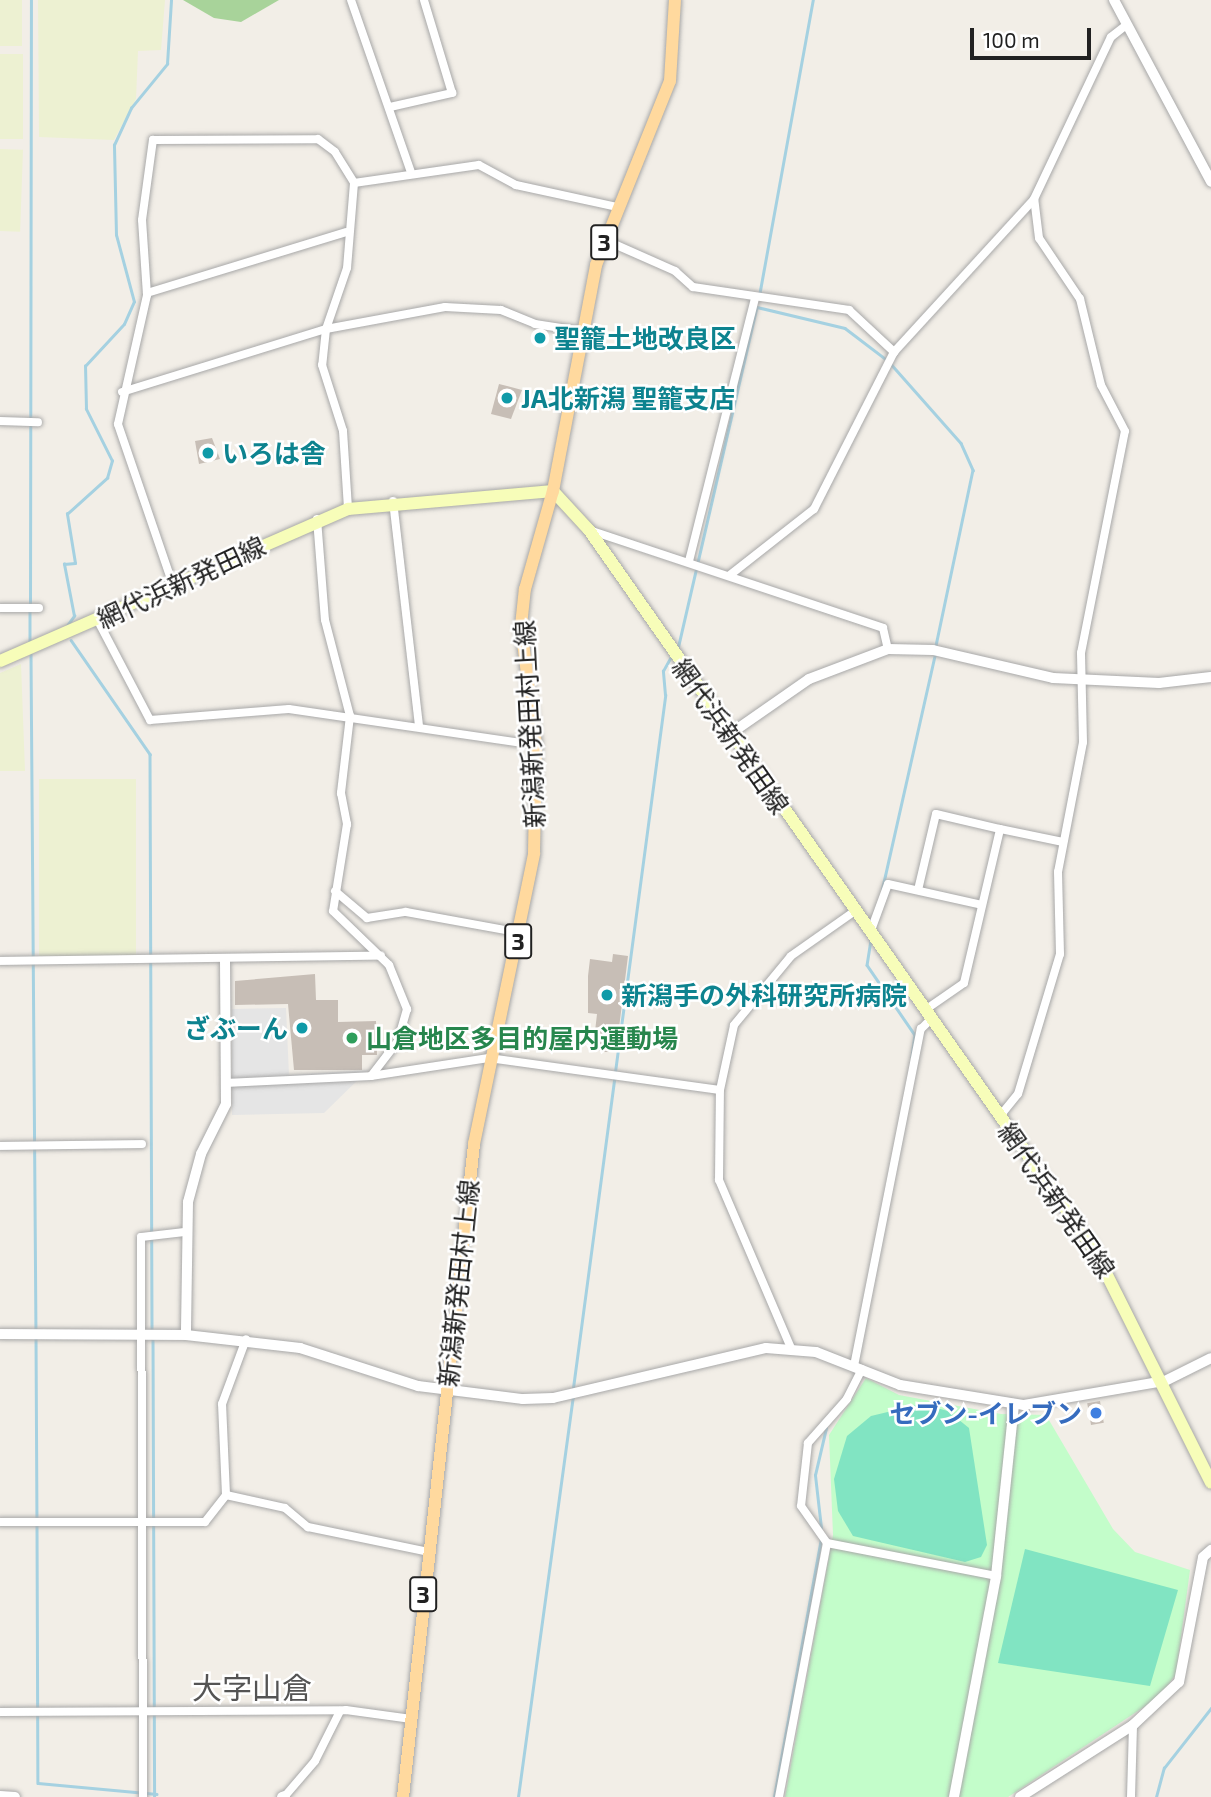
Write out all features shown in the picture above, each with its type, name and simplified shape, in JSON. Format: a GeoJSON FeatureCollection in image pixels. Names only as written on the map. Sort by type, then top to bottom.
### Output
{"type":"FeatureCollection","features":[{"type":"Feature","properties":{"kind":"main road","name":"新潟新発田村上線"},"geometry":{"type":"LineString","coordinates":[[403,1797],[446,1392],[489,1058],[521,933],[534,853],[536,745],[521,626],[553,491],[580,331],[605,240],[670,81],[676,0]]}},
{"type":"Feature","properties":{"kind":"main road","name":"網代浜新発田線"},"geometry":{"type":"LineString","coordinates":[[0,661],[98,621],[317,518],[393,501],[553,491],[589,530],[1095,1251],[1165,1381],[1211,1483]]}},
{"type":"Feature","properties":{"kind":"street"},"geometry":{"type":"LineString","coordinates":[[351,0],[411,172]]}},
{"type":"Feature","properties":{"kind":"street"},"geometry":{"type":"LineString","coordinates":[[390,107],[452,93],[424,0]]}},
{"type":"Feature","properties":{"kind":"street"},"geometry":{"type":"LineString","coordinates":[[1114,0],[1124,27],[1211,182]]}},
{"type":"Feature","properties":{"kind":"street"},"geometry":{"type":"LineString","coordinates":[[1119,12],[1125,0]]}},
{"type":"Feature","properties":{"kind":"street"},"geometry":{"type":"LineString","coordinates":[[730,575],[814,509],[894,352],[1034,199],[1111,37],[1124,27]]}},
{"type":"Feature","properties":{"kind":"street"},"geometry":{"type":"LineString","coordinates":[[173,585],[118,424],[122,392],[147,293],[142,220],[153,140],[318,139],[335,152],[354,183],[346,232],[347,268],[326,329],[322,365],[343,431],[348,509]]}},
{"type":"Feature","properties":{"kind":"street"},"geometry":{"type":"LineString","coordinates":[[354,183],[411,172],[479,165],[516,185],[617,207]]}},
{"type":"Feature","properties":{"kind":"street"},"geometry":{"type":"LineString","coordinates":[[1000,1116],[1018,1094],[1060,954],[1063,842],[1083,742],[1078,680],[1094,568],[1120,482],[1125,431],[1101,385],[1080,299],[1040,238],[1034,199]]}},
{"type":"Feature","properties":{"kind":"street"},"geometry":{"type":"LineString","coordinates":[[147,293],[346,232]]}},
{"type":"Feature","properties":{"kind":"street"},"geometry":{"type":"LineString","coordinates":[[605,240],[676,271],[693,287],[849,310],[894,352]]}},
{"type":"Feature","properties":{"kind":"street"},"geometry":{"type":"LineString","coordinates":[[689,561],[755,298]]}},
{"type":"Feature","properties":{"kind":"street"},"geometry":{"type":"LineString","coordinates":[[122,392],[326,329],[445,307],[501,310],[535,324],[580,331]]}},
{"type":"Feature","properties":{"kind":"street"},"geometry":{"type":"LineString","coordinates":[[0,421],[38,422]]}},
{"type":"Feature","properties":{"kind":"street"},"geometry":{"type":"LineString","coordinates":[[393,501],[419,727]]}},
{"type":"Feature","properties":{"kind":"street"},"geometry":{"type":"LineString","coordinates":[[317,518],[325,620],[350,716],[341,793],[347,824],[335,891],[338,918],[381,956],[399,979],[407,1009],[398,1041],[372,1076]]}},
{"type":"Feature","properties":{"kind":"street"},"geometry":{"type":"LineString","coordinates":[[589,530],[689,561],[883,628],[888,649]]}},
{"type":"Feature","properties":{"kind":"street"},"geometry":{"type":"LineString","coordinates":[[0,608],[39,608]]}},
{"type":"Feature","properties":{"kind":"street"},"geometry":{"type":"LineString","coordinates":[[98,621],[150,720],[289,709],[536,745]]}},
{"type":"Feature","properties":{"kind":"street"},"geometry":{"type":"LineString","coordinates":[[730,734],[809,679],[888,649],[933,650],[1078,680],[1211,677]]}},
{"type":"Feature","properties":{"kind":"street"},"geometry":{"type":"LineString","coordinates":[[918,890],[936,814],[1063,842]]}},
{"type":"Feature","properties":{"kind":"street"},"geometry":{"type":"LineString","coordinates":[[996,1576],[827,1543],[801,1506],[801,1476],[808,1443],[846,1399],[858,1367],[921,1029],[928,1014],[964,983],[1000,829]]}},
{"type":"Feature","properties":{"kind":"street"},"geometry":{"type":"LineString","coordinates":[[870,933],[886,885],[982,905]]}},
{"type":"Feature","properties":{"kind":"street"},"geometry":{"type":"LineString","coordinates":[[335,891],[367,918],[406,912],[521,933]]}},
{"type":"Feature","properties":{"kind":"street"},"geometry":{"type":"LineString","coordinates":[[791,1348],[719,1180],[720,1090],[734,1025],[749,1004],[791,956],[855,911]]}},
{"type":"Feature","properties":{"kind":"street"},"geometry":{"type":"LineString","coordinates":[[0,961],[225,961],[381,956]]}},
{"type":"Feature","properties":{"kind":"street"},"geometry":{"type":"LineString","coordinates":[[186,1335],[185,1232],[197,1166],[224,1112],[225,961]]}},
{"type":"Feature","properties":{"kind":"street"},"geometry":{"type":"LineString","coordinates":[[225,1083],[372,1076],[489,1058],[720,1090]]}},
{"type":"Feature","properties":{"kind":"street"},"geometry":{"type":"LineString","coordinates":[[0,1146],[142,1144]]}},
{"type":"Feature","properties":{"kind":"street"},"geometry":{"type":"LineString","coordinates":[[144,1797],[142,1520],[145,1333],[141,1237],[185,1232]]}},
{"type":"Feature","properties":{"kind":"street"},"geometry":{"type":"LineString","coordinates":[[0,1334],[145,1333],[246,1339],[446,1392],[553,1398],[735,1352],[791,1348],[858,1367],[900,1385],[1014,1404],[1165,1381],[1211,1358]]}},
{"type":"Feature","properties":{"kind":"street"},"geometry":{"type":"LineString","coordinates":[[0,1522],[210,1520],[226,1495],[222,1404],[246,1339]]}},
{"type":"Feature","properties":{"kind":"street"},"geometry":{"type":"LineString","coordinates":[[954,1797],[996,1576],[1014,1404]]}},
{"type":"Feature","properties":{"kind":"street"},"geometry":{"type":"LineString","coordinates":[[226,1495],[285,1508],[308,1527],[429,1552]]}},
{"type":"Feature","properties":{"kind":"street"},"geometry":{"type":"LineString","coordinates":[[779,1797],[827,1543]]}},
{"type":"Feature","properties":{"kind":"street"},"geometry":{"type":"LineString","coordinates":[[1020,1797],[1133,1725],[1179,1682],[1203,1557],[1211,1550]]}},
{"type":"Feature","properties":{"kind":"street"},"geometry":{"type":"LineString","coordinates":[[285,1797],[315,1761],[340,1711]]}},
{"type":"Feature","properties":{"kind":"street"},"geometry":{"type":"LineString","coordinates":[[0,1712],[340,1711],[411,1719]]}},
{"type":"Feature","properties":{"kind":"street"},"geometry":{"type":"LineString","coordinates":[[1131,1797],[1133,1725]]}},
{"type":"Feature","properties":{"kind":"street"},"geometry":{"type":"LineString","coordinates":[[0,1796],[15,1797]]}},
{"type":"Feature","properties":{"kind":"green space"},"geometry":{"type":"Polygon","coordinates":[[[0,0],[22,0],[22,46],[0,46],[0,0]]]}},
{"type":"Feature","properties":{"kind":"green space"},"geometry":{"type":"Polygon","coordinates":[[[38,0],[165,0],[161,50],[138,51],[136,99],[114,140],[39,137],[38,0]]]}},
{"type":"Feature","properties":{"kind":"green space"},"geometry":{"type":"Polygon","coordinates":[[[183,0],[279,0],[241,22],[214,18],[183,0]]]}},
{"type":"Feature","properties":{"kind":"green space"},"geometry":{"type":"Polygon","coordinates":[[[0,54],[23,54],[23,139],[0,139],[0,54]]]}},
{"type":"Feature","properties":{"kind":"green space"},"geometry":{"type":"Polygon","coordinates":[[[0,149],[23,150],[20,232],[0,231],[0,149]]]}},
{"type":"Feature","properties":{"kind":"green space"},"geometry":{"type":"Polygon","coordinates":[[[21,664],[25,771],[0,771],[0,673],[21,664]]]}},
{"type":"Feature","properties":{"kind":"green space"},"geometry":{"type":"Polygon","coordinates":[[[39,779],[136,779],[136,956],[39,956],[39,779]]]}},
{"type":"Feature","properties":{"kind":"green space"},"geometry":{"type":"Polygon","coordinates":[[[866,1378],[899,1395],[1001,1414],[1046,1415],[1113,1529],[1135,1552],[1190,1570],[1176,1674],[1159,1697],[1008,1797],[785,1797],[833,1535],[829,1435],[866,1378]]]}},
{"type":"Feature","properties":{"kind":"green space"},"geometry":{"type":"Polygon","coordinates":[[[921,1404],[948,1411],[969,1428],[987,1545],[981,1557],[965,1562],[853,1536],[838,1511],[834,1479],[847,1436],[871,1416],[921,1404]]]}},
{"type":"Feature","properties":{"kind":"green space"},"geometry":{"type":"Polygon","coordinates":[[[1025,1549],[1178,1590],[1150,1686],[998,1663],[1025,1549]]]}},
{"type":"Feature","properties":{"kind":"shaded area"},"geometry":{"type":"Polygon","coordinates":[[[286,1008],[289,1075],[368,1070],[324,1113],[232,1115],[232,1009],[286,1008]]]}},
{"type":"Feature","properties":{"kind":"building","name":"JA北新潟 聖籠支店"},"geometry":{"type":"Polygon","coordinates":[[[499,384],[522,390],[511,419],[491,414],[499,384]]]}},
{"type":"Feature","properties":{"kind":"building","name":"いろは舎"},"geometry":{"type":"Polygon","coordinates":[[[212,438],[220,459],[199,464],[195,441],[212,438]]]}},
{"type":"Feature","properties":{"kind":"building","name":"新潟手の外科研究所病院"},"geometry":{"type":"Polygon","coordinates":[[[613,954],[628,956],[616,1052],[604,1052],[593,1049],[597,1014],[588,1013],[588,976],[590,959],[612,962],[613,954]]]}},
{"type":"Feature","properties":{"kind":"building"},"geometry":{"type":"Polygon","coordinates":[[[315,974],[316,1000],[338,1000],[338,1022],[376,1021],[377,1055],[362,1055],[362,1070],[294,1070],[288,1004],[235,1005],[235,981],[315,974]]]}},
{"type":"Feature","properties":{"kind":"building","name":"セブン-イレブン"},"geometry":{"type":"Polygon","coordinates":[[[1100,1401],[1104,1423],[1091,1425],[1087,1403],[1100,1401]]]}},
{"type":"Feature","properties":{"kind":"waterway"},"geometry":{"type":"LineString","coordinates":[[30,605],[31,0]]}},
{"type":"Feature","properties":{"kind":"waterway"},"geometry":{"type":"LineString","coordinates":[[66,627],[74,616],[64,564],[75,563],[67,514],[107,478],[112,461],[86,409],[85,366],[124,324],[134,302],[116,235],[114,145],[131,108],[167,64],[171,0]]}},
{"type":"Feature","properties":{"kind":"waterway"},"geometry":{"type":"LineString","coordinates":[[759,296],[813,0]]}},
{"type":"Feature","properties":{"kind":"waterway"},"geometry":{"type":"LineString","coordinates":[[757,307],[845,328],[887,360]]}},
{"type":"Feature","properties":{"kind":"waterway"},"geometry":{"type":"LineString","coordinates":[[678,647],[756,309]]}},
{"type":"Feature","properties":{"kind":"waterway"},"geometry":{"type":"LineString","coordinates":[[892,365],[961,443],[973,470],[936,646]]}},
{"type":"Feature","properties":{"kind":"waterway"},"geometry":{"type":"LineString","coordinates":[[30,612],[30,644]]}},
{"type":"Feature","properties":{"kind":"waterway"},"geometry":{"type":"LineString","coordinates":[[71,640],[150,754],[152,1332]]}},
{"type":"Feature","properties":{"kind":"waterway"},"geometry":{"type":"LineString","coordinates":[[882,889],[935,653]]}},
{"type":"Feature","properties":{"kind":"waterway"},"geometry":{"type":"LineString","coordinates":[[31,654],[36,1330]]}},
{"type":"Feature","properties":{"kind":"waterway"},"geometry":{"type":"LineString","coordinates":[[615,1072],[665,695],[663,671],[672,655]]}},
{"type":"Feature","properties":{"kind":"waterway"},"geometry":{"type":"LineString","coordinates":[[871,940],[867,965],[915,1035],[912,1057]]}},
{"type":"Feature","properties":{"kind":"waterway"},"geometry":{"type":"LineString","coordinates":[[573,1388],[614,1079]]}},
{"type":"Feature","properties":{"kind":"waterway"},"geometry":{"type":"LineString","coordinates":[[36,1336],[37,1518]]}},
{"type":"Feature","properties":{"kind":"waterway"},"geometry":{"type":"LineString","coordinates":[[153,1338],[155,1797]]}},
{"type":"Feature","properties":{"kind":"waterway"},"geometry":{"type":"LineString","coordinates":[[518,1797],[573,1398]]}},
{"type":"Feature","properties":{"kind":"waterway"},"geometry":{"type":"LineString","coordinates":[[821,1528],[815,1475],[826,1428]]}},
{"type":"Feature","properties":{"kind":"waterway"},"geometry":{"type":"LineString","coordinates":[[37,1525],[38,1783],[156,1794]]}},
{"type":"Feature","properties":{"kind":"waterway"},"geometry":{"type":"LineString","coordinates":[[774,1797],[821,1538]]}},
{"type":"Feature","properties":{"kind":"waterway"},"geometry":{"type":"LineString","coordinates":[[1156,1797],[1164,1768],[1211,1708]]}},
{"type":"Feature","properties":{"kind":"place","name":"聖籠土地改良区"},"geometry":{"type":"Point","coordinates":[540,338]}},
{"type":"Feature","properties":{"kind":"place","name":"JA北新潟 聖籠支店"},"geometry":{"type":"Point","coordinates":[507,398]}},
{"type":"Feature","properties":{"kind":"place","name":"いろは舎"},"geometry":{"type":"Point","coordinates":[208,453]}},
{"type":"Feature","properties":{"kind":"place","name":"新潟手の外科研究所病院"},"geometry":{"type":"Point","coordinates":[607,995]}},
{"type":"Feature","properties":{"kind":"place","name":"ざぶーん"},"geometry":{"type":"Point","coordinates":[302,1028]}},
{"type":"Feature","properties":{"kind":"place","name":"山倉地区多目的屋内運動場"},"geometry":{"type":"Point","coordinates":[352,1038]}},
{"type":"Feature","properties":{"kind":"place","name":"セブン-イレブン"},"geometry":{"type":"Point","coordinates":[1096,1413]}},
{"type":"Feature","properties":{"kind":"district","name":"大字山倉"},"geometry":{"type":"Point","coordinates":[252,1687]}}]}
